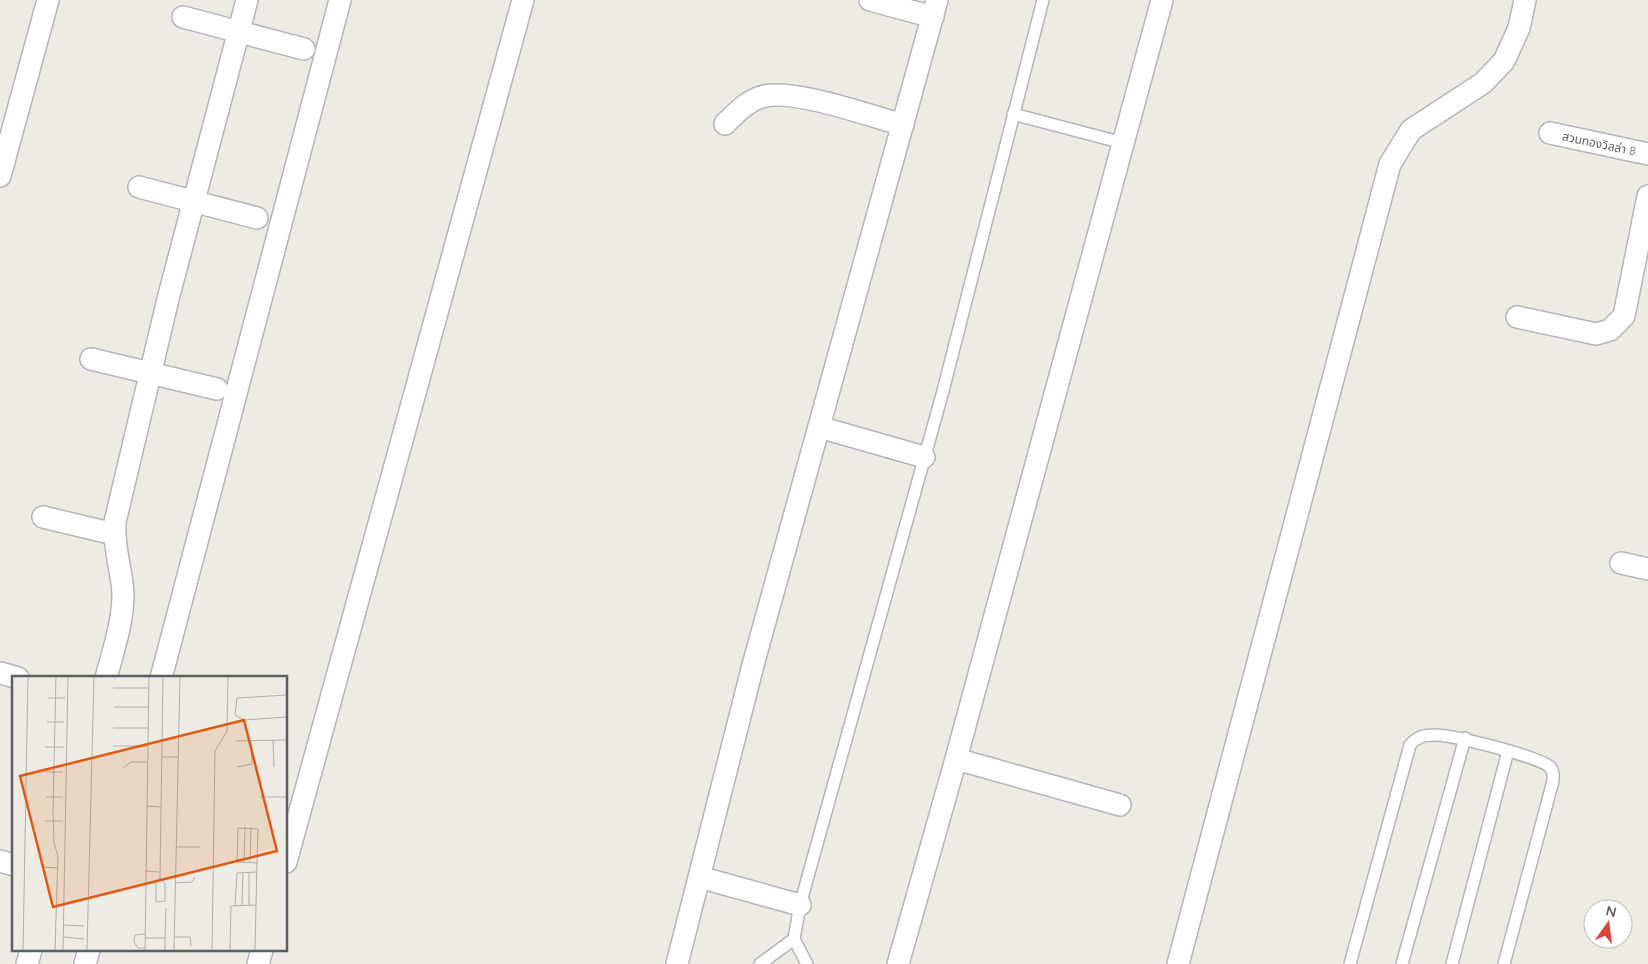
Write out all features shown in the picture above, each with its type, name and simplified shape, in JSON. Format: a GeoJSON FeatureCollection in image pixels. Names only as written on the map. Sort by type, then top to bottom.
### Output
{"type":"FeatureCollection","features":[{"type":"Feature","properties":{"kind":"street"},"geometry":{"type":"LineString","coordinates":[[0,176],[48,0]]}},
{"type":"Feature","properties":{"kind":"street"},"geometry":{"type":"LineString","coordinates":[[106,676],[121,618],[123,594],[114,534],[150,374],[247,0]]}},
{"type":"Feature","properties":{"kind":"street"},"geometry":{"type":"LineString","coordinates":[[162,676],[340,0]]}},
{"type":"Feature","properties":{"kind":"street"},"geometry":{"type":"LineString","coordinates":[[288,855],[523,0]]}},
{"type":"Feature","properties":{"kind":"street"},"geometry":{"type":"LineString","coordinates":[[677,964],[754,665],[935,8],[870,0]]}},
{"type":"Feature","properties":{"kind":"street"},"geometry":{"type":"LineString","coordinates":[[898,964],[956,759],[1162,0]]}},
{"type":"Feature","properties":{"kind":"street"},"geometry":{"type":"LineString","coordinates":[[1178,964],[1390,164],[1410,130],[1482,83],[1504,61],[1519,28],[1526,0]]}},
{"type":"Feature","properties":{"kind":"street"},"geometry":{"type":"LineString","coordinates":[[183,17],[304,49]]}},
{"type":"Feature","properties":{"kind":"street"},"geometry":{"type":"LineString","coordinates":[[725,124],[745,104],[763,96],[788,94],[903,125]]}},
{"type":"Feature","properties":{"kind":"street","name":"สวนทองวิลล่า 8"},"geometry":{"type":"LineString","coordinates":[[1550,133],[1648,154]]}},
{"type":"Feature","properties":{"kind":"street"},"geometry":{"type":"LineString","coordinates":[[139,187],[257,218]]}},
{"type":"Feature","properties":{"kind":"street"},"geometry":{"type":"LineString","coordinates":[[1517,317],[1596,334],[1610,330],[1624,316],[1648,196]]}},
{"type":"Feature","properties":{"kind":"street"},"geometry":{"type":"LineString","coordinates":[[92,358],[150,374],[217,389]]}},
{"type":"Feature","properties":{"kind":"street"},"geometry":{"type":"LineString","coordinates":[[819,427],[924,457]]}},
{"type":"Feature","properties":{"kind":"street"},"geometry":{"type":"LineString","coordinates":[[43,516],[114,534]]}},
{"type":"Feature","properties":{"kind":"street"},"geometry":{"type":"LineString","coordinates":[[1621,563],[1648,569]]}},
{"type":"Feature","properties":{"kind":"street"},"geometry":{"type":"LineString","coordinates":[[956,759],[1120,804]]}},
{"type":"Feature","properties":{"kind":"street"},"geometry":{"type":"LineString","coordinates":[[699,877],[800,905]]}},
{"type":"Feature","properties":{"kind":"lane"},"geometry":{"type":"LineString","coordinates":[[807,964],[794,940],[800,905],[924,457],[1043,0]]}},
{"type":"Feature","properties":{"kind":"lane"},"geometry":{"type":"LineString","coordinates":[[1013,114],[1123,143]]}},
{"type":"Feature","properties":{"kind":"lane"},"geometry":{"type":"LineString","coordinates":[[1350,964],[1410,745],[1421,736],[1435,734],[1465,738],[1508,751],[1548,765],[1553,771],[1553,781],[1504,964]]}},
{"type":"Feature","properties":{"kind":"lane"},"geometry":{"type":"LineString","coordinates":[[1402,964],[1465,738]]}},
{"type":"Feature","properties":{"kind":"lane"},"geometry":{"type":"LineString","coordinates":[[1452,964],[1508,751]]}},
{"type":"Feature","properties":{"kind":"lane"},"geometry":{"type":"LineString","coordinates":[[760,964],[794,940]]}}]}
